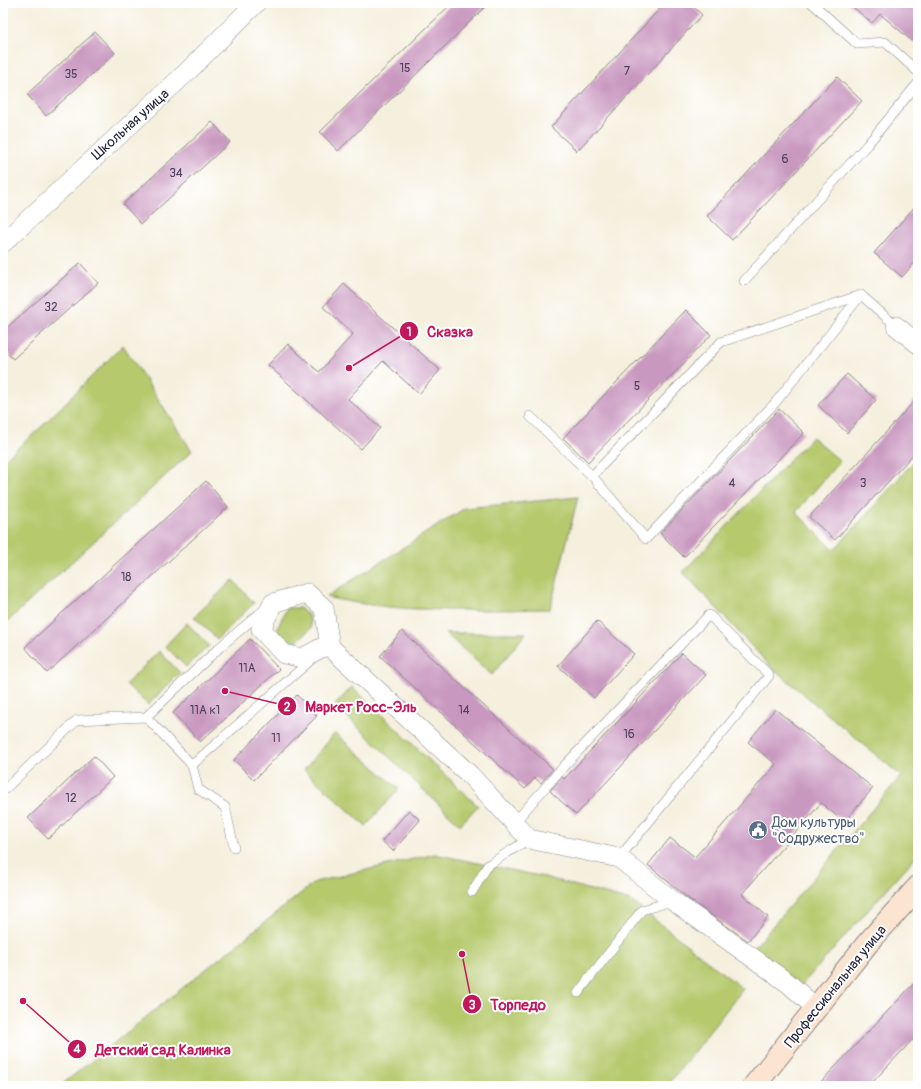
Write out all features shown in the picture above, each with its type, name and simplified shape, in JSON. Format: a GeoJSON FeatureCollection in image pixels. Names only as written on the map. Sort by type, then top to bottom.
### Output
{"type":"FeatureCollection","features":[{"type":"Feature","properties":{"kind":"main road","name":"Профессиональная улица"},"geometry":{"type":"LineString","coordinates":[[754,1086],[867,944],[918,887]]}},
{"type":"Feature","properties":{"kind":"street","name":"Школьная улица"},"geometry":{"type":"LineString","coordinates":[[3,243],[188,71],[256,3]]}},
{"type":"Feature","properties":{"kind":"street"},"geometry":{"type":"LineString","coordinates":[[896,326],[918,344]]}},
{"type":"Feature","properties":{"kind":"street"},"geometry":{"type":"LineString","coordinates":[[329,644],[302,658],[284,654],[261,629],[273,603],[307,593],[324,608],[330,647],[470,775],[528,839],[619,858],[673,901],[788,983],[816,1008]]}},
{"type":"Feature","properties":{"kind":"lane"},"geometry":{"type":"LineString","coordinates":[[812,3],[857,44],[885,42],[918,72]]}},
{"type":"Feature","properties":{"kind":"lane"},"geometry":{"type":"LineString","coordinates":[[744,281],[867,145],[918,83]]}},
{"type":"Feature","properties":{"kind":"lane"},"geometry":{"type":"LineString","coordinates":[[861,295],[896,326]]}},
{"type":"Feature","properties":{"kind":"lane"},"geometry":{"type":"LineString","coordinates":[[592,476],[721,342],[861,295]]}},
{"type":"Feature","properties":{"kind":"lane"},"geometry":{"type":"LineString","coordinates":[[530,416],[592,476],[646,539],[775,403],[861,295]]}},
{"type":"Feature","properties":{"kind":"lane"},"geometry":{"type":"LineString","coordinates":[[3,791],[77,720],[146,717],[220,647],[273,603]]}},
{"type":"Feature","properties":{"kind":"lane"},"geometry":{"type":"LineString","coordinates":[[514,823],[564,766],[710,615],[769,675],[619,858]]}},
{"type":"Feature","properties":{"kind":"lane"},"geometry":{"type":"LineString","coordinates":[[192,765],[329,644]]}},
{"type":"Feature","properties":{"kind":"lane"},"geometry":{"type":"LineString","coordinates":[[146,717],[192,765],[198,789],[225,807],[234,847]]}},
{"type":"Feature","properties":{"kind":"lane"},"geometry":{"type":"LineString","coordinates":[[472,892],[488,865],[528,839]]}},
{"type":"Feature","properties":{"kind":"lane"},"geometry":{"type":"LineString","coordinates":[[578,993],[642,910],[673,901]]}},
{"type":"Feature","properties":{"kind":"green space"},"geometry":{"type":"Polygon","coordinates":[[[123,345],[192,451],[7,622],[3,618],[3,461],[38,430],[123,345]]]}},
{"type":"Feature","properties":{"kind":"green space"},"geometry":{"type":"Polygon","coordinates":[[[812,437],[840,461],[796,512],[834,550],[918,457],[918,854],[799,988],[751,951],[901,776],[769,665],[683,572],[812,437]]]}},
{"type":"Feature","properties":{"kind":"green space"},"geometry":{"type":"Polygon","coordinates":[[[578,497],[550,609],[409,609],[326,597],[465,508],[578,497]]]}},
{"type":"Feature","properties":{"kind":"green space"},"geometry":{"type":"Polygon","coordinates":[[[233,580],[254,603],[217,639],[194,617],[233,580]]]}},
{"type":"Feature","properties":{"kind":"green space"},"geometry":{"type":"Polygon","coordinates":[[[287,608],[300,608],[309,616],[311,628],[297,642],[283,639],[277,629],[287,608]]]}},
{"type":"Feature","properties":{"kind":"green space"},"geometry":{"type":"Polygon","coordinates":[[[187,623],[209,646],[186,667],[165,646],[187,623]]]}},
{"type":"Feature","properties":{"kind":"green space"},"geometry":{"type":"Polygon","coordinates":[[[445,633],[526,633],[492,675],[445,633]]]}},
{"type":"Feature","properties":{"kind":"green space"},"geometry":{"type":"Polygon","coordinates":[[[159,651],[180,673],[148,705],[126,684],[159,651]]]}},
{"type":"Feature","properties":{"kind":"green space"},"geometry":{"type":"Polygon","coordinates":[[[352,687],[478,806],[460,825],[335,705],[352,687]]]}},
{"type":"Feature","properties":{"kind":"green space"},"geometry":{"type":"Polygon","coordinates":[[[335,733],[399,789],[366,826],[304,770],[335,733]]]}},
{"type":"Feature","properties":{"kind":"green space"},"geometry":{"type":"Polygon","coordinates":[[[435,854],[544,877],[631,901],[743,989],[667,1086],[60,1086],[315,882],[435,854]]]}},
{"type":"Feature","properties":{"kind":"building"},"geometry":{"type":"Polygon","coordinates":[[[452,3],[489,3],[338,151],[320,132],[452,3]]]}},
{"type":"Feature","properties":{"kind":"building"},"geometry":{"type":"Polygon","coordinates":[[[665,3],[690,3],[702,15],[577,151],[551,127],[665,3]]]}},
{"type":"Feature","properties":{"kind":"building"},"geometry":{"type":"Polygon","coordinates":[[[848,3],[918,3],[918,46],[880,14],[872,23],[848,3]]]}},
{"type":"Feature","properties":{"kind":"building"},"geometry":{"type":"Polygon","coordinates":[[[95,32],[115,53],[46,116],[27,94],[95,32]]]}},
{"type":"Feature","properties":{"kind":"building"},"geometry":{"type":"Polygon","coordinates":[[[837,77],[862,101],[732,240],[707,216],[837,77]]]}},
{"type":"Feature","properties":{"kind":"building"},"geometry":{"type":"Polygon","coordinates":[[[212,122],[230,142],[141,224],[123,204],[212,122]]]}},
{"type":"Feature","properties":{"kind":"building"},"geometry":{"type":"Polygon","coordinates":[[[918,203],[918,259],[902,277],[874,253],[918,203]]]}},
{"type":"Feature","properties":{"kind":"building"},"geometry":{"type":"Polygon","coordinates":[[[80,263],[98,283],[13,359],[3,348],[3,331],[80,263]]]}},
{"type":"Feature","properties":{"kind":"building"},"geometry":{"type":"Polygon","coordinates":[[[344,284],[440,370],[419,394],[383,361],[348,399],[380,428],[361,449],[268,365],[288,344],[319,372],[353,334],[323,307],[344,284]]]}},
{"type":"Feature","properties":{"kind":"building"},"geometry":{"type":"Polygon","coordinates":[[[686,310],[711,335],[588,462],[563,438],[686,310]]]}},
{"type":"Feature","properties":{"kind":"building"},"geometry":{"type":"Polygon","coordinates":[[[847,374],[876,400],[847,433],[818,405],[847,374]]]}},
{"type":"Feature","properties":{"kind":"building"},"geometry":{"type":"Polygon","coordinates":[[[918,397],[918,449],[835,540],[809,517],[918,397]]]}},
{"type":"Feature","properties":{"kind":"building"},"geometry":{"type":"Polygon","coordinates":[[[779,409],[804,433],[684,557],[660,533],[779,409]]]}},
{"type":"Feature","properties":{"kind":"building"},"geometry":{"type":"Polygon","coordinates":[[[206,481],[228,507],[47,673],[25,647],[206,481]]]}},
{"type":"Feature","properties":{"kind":"building"},"geometry":{"type":"Polygon","coordinates":[[[597,621],[634,654],[594,698],[558,666],[597,621]]]}},
{"type":"Feature","properties":{"kind":"building"},"geometry":{"type":"Polygon","coordinates":[[[402,631],[553,769],[541,783],[535,778],[525,789],[380,656],[402,631]]]}},
{"type":"Feature","properties":{"kind":"building"},"geometry":{"type":"Polygon","coordinates":[[[250,639],[279,669],[200,742],[173,713],[250,639]]]}},
{"type":"Feature","properties":{"kind":"building"},"geometry":{"type":"Polygon","coordinates":[[[682,653],[706,675],[576,815],[550,791],[562,777],[564,779],[682,653]]]}},
{"type":"Feature","properties":{"kind":"building"},"geometry":{"type":"Polygon","coordinates":[[[297,695],[317,716],[254,780],[234,760],[297,695]]]}},
{"type":"Feature","properties":{"kind":"building","name":"Дом культуры \"Содружество\""},"geometry":{"type":"Polygon","coordinates":[[[775,709],[873,788],[844,822],[821,803],[742,894],[768,917],[748,941],[690,900],[648,865],[670,838],[695,857],[776,764],[748,742],[775,709]]]}},
{"type":"Feature","properties":{"kind":"building"},"geometry":{"type":"Polygon","coordinates":[[[94,756],[113,777],[48,839],[28,818],[94,756]]]}},
{"type":"Feature","properties":{"kind":"building"},"geometry":{"type":"Polygon","coordinates":[[[409,810],[420,820],[393,851],[382,841],[409,810]]]}},
{"type":"Feature","properties":{"kind":"building"},"geometry":{"type":"Polygon","coordinates":[[[918,979],[918,1034],[869,1086],[817,1086],[918,979]]]}},
{"type":"Feature","properties":{"kind":"place","name":"Сказка"},"geometry":{"type":"Point","coordinates":[349,368]}},
{"type":"Feature","properties":{"kind":"place","name":"Маркет Росс-Эль"},"geometry":{"type":"Point","coordinates":[225,691]}},
{"type":"Feature","properties":{"kind":"place","name":"Дом культуры \"Содружество\""},"geometry":{"type":"Point","coordinates":[758,830]}},
{"type":"Feature","properties":{"kind":"place","name":"Торпедо"},"geometry":{"type":"Point","coordinates":[462,954]}},
{"type":"Feature","properties":{"kind":"place","name":"Детский сад Калинка"},"geometry":{"type":"Point","coordinates":[23,1001]}}]}
